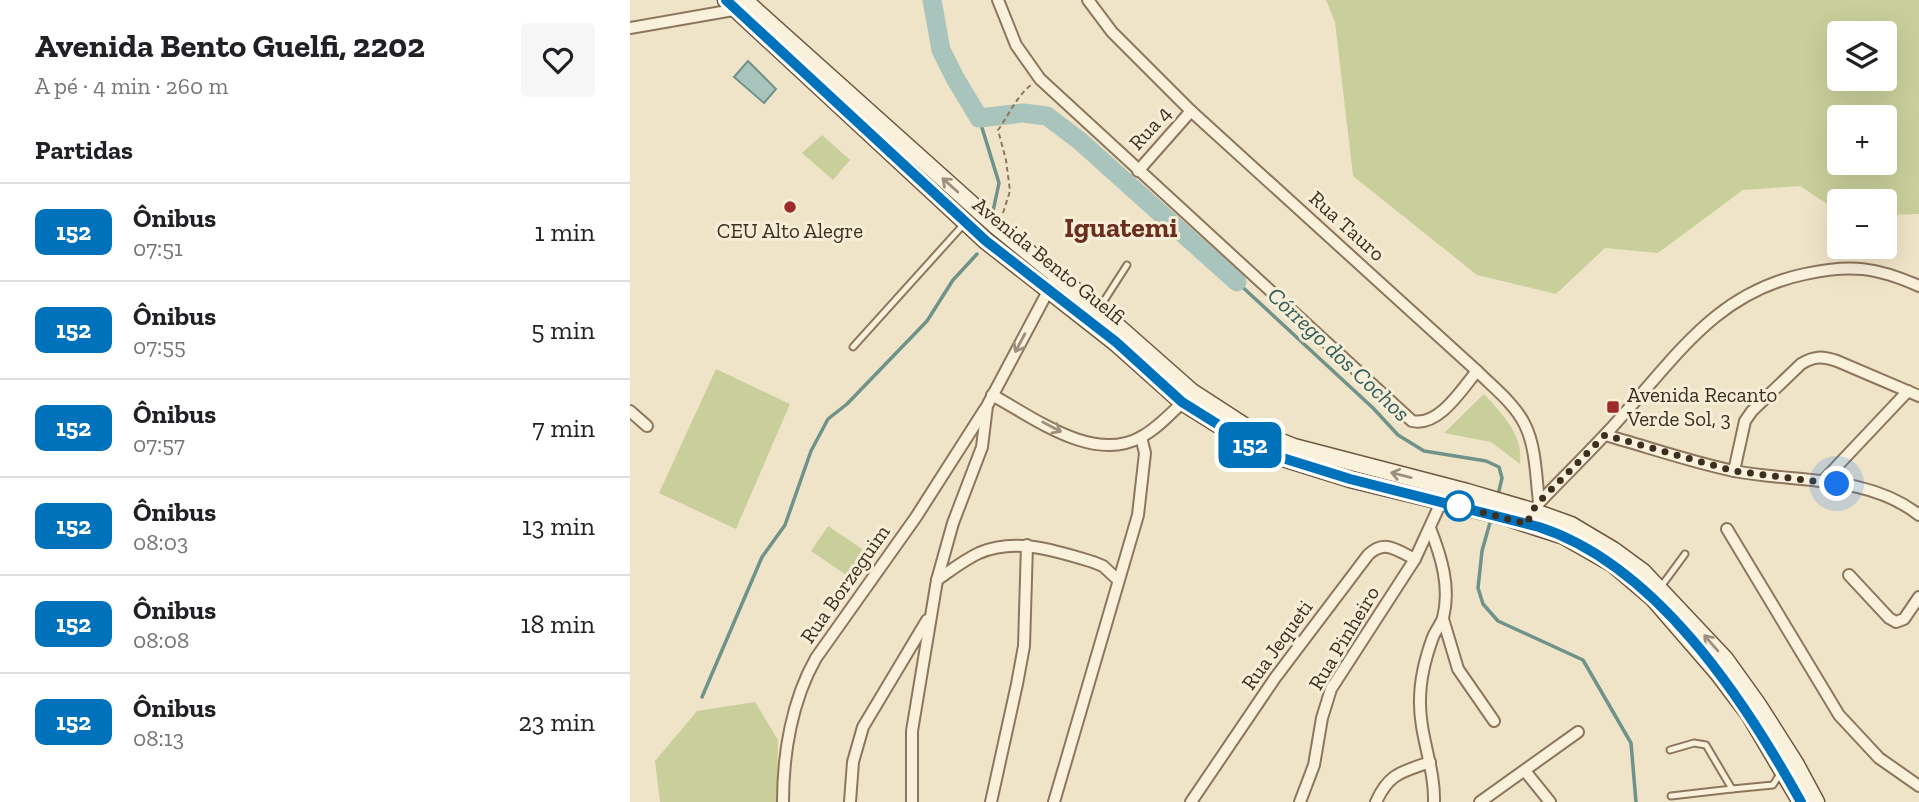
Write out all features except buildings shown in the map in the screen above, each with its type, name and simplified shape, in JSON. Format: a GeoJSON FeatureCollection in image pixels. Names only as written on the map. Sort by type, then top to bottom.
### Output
{"type":"FeatureCollection","features":[{"type":"Feature","properties":{"kind":"main road","name":"Avenida Bento Guelfi"},"geometry":{"type":"LineString","coordinates":[[744,4],[986,241],[1053,283],[1094,315],[1187,397],[1254,447],[1350,479],[1444,494],[1506,510],[1533,512],[1571,526],[1614,550],[1660,588],[1732,668],[1780,740],[1816,802]]}},
{"type":"Feature","properties":{"kind":"main road","name":"Avenida Bento Guelfi"},"geometry":{"type":"LineString","coordinates":[[744,4],[996,226],[1053,283]]}},
{"type":"Feature","properties":{"kind":"main road","name":"Avenida Bento Guelfi"},"geometry":{"type":"LineString","coordinates":[[1533,512],[1564,536],[1613,564],[1653,598],[1749,714],[1801,802]]}},
{"type":"Feature","properties":{"kind":"street"},"geometry":{"type":"LineString","coordinates":[[998,0],[1016,45],[1040,79],[1412,421],[1425,422],[1440,412],[1478,371]]}},
{"type":"Feature","properties":{"kind":"street","name":"Rua Tauro"},"geometry":{"type":"LineString","coordinates":[[1088,0],[1112,32],[1191,111],[1478,371],[1515,410],[1530,441],[1533,512]]}},
{"type":"Feature","properties":{"kind":"street"},"geometry":{"type":"LineString","coordinates":[[630,28],[744,4]]}},
{"type":"Feature","properties":{"kind":"street","name":"Rua 4"},"geometry":{"type":"LineString","coordinates":[[1138,171],[1191,111]]}},
{"type":"Feature","properties":{"kind":"street"},"geometry":{"type":"LineString","coordinates":[[1533,512],[1699,331],[1737,299],[1759,287],[1835,267],[1879,271],[1919,285]]}},
{"type":"Feature","properties":{"kind":"street"},"geometry":{"type":"LineString","coordinates":[[912,802],[912,731],[937,580],[953,523],[982,447],[987,406],[1053,283]]}},
{"type":"Feature","properties":{"kind":"street"},"geometry":{"type":"LineString","coordinates":[[1734,471],[1745,421],[1801,364],[1810,359],[1826,358],[1837,361],[1919,396]]}},
{"type":"Feature","properties":{"kind":"street"},"geometry":{"type":"LineString","coordinates":[[1823,481],[1908,391]]}},
{"type":"Feature","properties":{"kind":"street"},"geometry":{"type":"LineString","coordinates":[[992,395],[1086,443],[1115,445],[1141,437],[1171,414],[1187,397]]}},
{"type":"Feature","properties":{"kind":"street","name":"Rua Borzeguim"},"geometry":{"type":"LineString","coordinates":[[783,802],[794,708],[803,681],[816,658],[916,517],[987,406]]}},
{"type":"Feature","properties":{"kind":"street"},"geometry":{"type":"LineString","coordinates":[[630,411],[647,426]]}},
{"type":"Feature","properties":{"kind":"street"},"geometry":{"type":"LineString","coordinates":[[1605,435],[1734,471],[1823,481],[1890,496],[1919,515]]}},
{"type":"Feature","properties":{"kind":"street"},"geometry":{"type":"LineString","coordinates":[[1054,802],[1138,514],[1144,453],[1141,437]]}},
{"type":"Feature","properties":{"kind":"street","name":"Rua Pinheiro"},"geometry":{"type":"LineString","coordinates":[[1300,802],[1314,765],[1322,718],[1331,689],[1415,559],[1444,494]]}},
{"type":"Feature","properties":{"kind":"street"},"geometry":{"type":"LineString","coordinates":[[1430,528],[1444,570],[1446,592],[1443,619],[1431,642],[1420,688],[1421,722],[1430,762],[1434,802]]}},
{"type":"Feature","properties":{"kind":"street"},"geometry":{"type":"LineString","coordinates":[[1727,529],[1839,715],[1879,758],[1919,786]]}},
{"type":"Feature","properties":{"kind":"street"},"geometry":{"type":"LineString","coordinates":[[937,580],[978,553],[1001,547],[1027,545],[1093,562],[1103,566],[1118,580]]}},
{"type":"Feature","properties":{"kind":"street"},"geometry":{"type":"LineString","coordinates":[[990,802],[1024,646],[1027,545]]}},
{"type":"Feature","properties":{"kind":"street","name":"Rua Jequeti"},"geometry":{"type":"LineString","coordinates":[[1191,802],[1275,678],[1368,555],[1376,548],[1385,546],[1415,559]]}},
{"type":"Feature","properties":{"kind":"street"},"geometry":{"type":"LineString","coordinates":[[1849,575],[1889,618],[1896,622],[1904,619],[1919,597]]}},
{"type":"Feature","properties":{"kind":"street"},"geometry":{"type":"LineString","coordinates":[[850,802],[853,762],[863,727],[930,615]]}},
{"type":"Feature","properties":{"kind":"street"},"geometry":{"type":"LineString","coordinates":[[1443,619],[1458,669],[1494,721]]}},
{"type":"Feature","properties":{"kind":"street"},"geometry":{"type":"LineString","coordinates":[[1480,802],[1578,732]]}},
{"type":"Feature","properties":{"kind":"street"},"geometry":{"type":"LineString","coordinates":[[1376,802],[1384,785],[1394,777],[1430,762]]}},
{"type":"Feature","properties":{"kind":"street"},"geometry":{"type":"LineString","coordinates":[[1525,771],[1550,802]]}},
{"type":"Feature","properties":{"kind":"lane"},"geometry":{"type":"LineString","coordinates":[[853,347],[966,222]]}},
{"type":"Feature","properties":{"kind":"lane"},"geometry":{"type":"LineString","coordinates":[[1094,315],[1127,265]]}},
{"type":"Feature","properties":{"kind":"lane"},"geometry":{"type":"LineString","coordinates":[[1660,588],[1685,554]]}},
{"type":"Feature","properties":{"kind":"lane"},"geometry":{"type":"LineString","coordinates":[[1670,750],[1694,743],[1706,745],[1732,789]]}},
{"type":"Feature","properties":{"kind":"lane"},"geometry":{"type":"LineString","coordinates":[[1671,796],[1773,785],[1783,769]]}},
{"type":"Feature","properties":{"kind":"path"},"geometry":{"type":"LineString","coordinates":[[1001,219],[1010,191],[998,130],[1016,100],[1040,79]]}},
{"type":"Feature","properties":{"kind":"green space"},"geometry":{"type":"Polygon","coordinates":[[[1326,0],[1919,0],[1919,214],[1897,215],[1897,189],[1827,189],[1827,204],[1800,186],[1743,190],[1658,253],[1605,248],[1556,294],[1477,275],[1353,176],[1335,22],[1326,0]]]}},
{"type":"Feature","properties":{"kind":"green space"},"geometry":{"type":"Polygon","coordinates":[[[822,135],[850,160],[833,180],[802,153],[822,135]]]}},
{"type":"Feature","properties":{"kind":"green space"},"geometry":{"type":"Polygon","coordinates":[[[716,369],[790,404],[736,529],[659,493],[716,369]]]}},
{"type":"Feature","properties":{"kind":"green space"},"geometry":{"type":"Polygon","coordinates":[[[1484,394],[1515,434],[1519,444],[1520,464],[1491,442],[1444,433],[1484,394]]]}},
{"type":"Feature","properties":{"kind":"green space"},"geometry":{"type":"Polygon","coordinates":[[[828,526],[865,551],[848,576],[811,551],[828,526]]]}},
{"type":"Feature","properties":{"kind":"green space"},"geometry":{"type":"Polygon","coordinates":[[[755,702],[778,740],[777,802],[660,802],[655,761],[697,711],[755,702]]]}},
{"type":"Feature","properties":{"kind":"water"},"geometry":{"type":"Polygon","coordinates":[[[748,61],[776,89],[764,103],[734,77],[748,61]]]}},
{"type":"Feature","properties":{"kind":"waterway"},"geometry":{"type":"LineString","coordinates":[[932,0],[941,50],[979,118],[1023,113],[1047,116],[1080,141],[1237,282]]}},
{"type":"Feature","properties":{"kind":"waterway"},"geometry":{"type":"LineString","coordinates":[[979,118],[999,183],[992,216]]}},
{"type":"Feature","properties":{"kind":"waterway"},"geometry":{"type":"LineString","coordinates":[[702,697],[762,557],[785,525],[811,451],[828,419],[847,404],[927,321],[953,280],[977,254]]}},
{"type":"Feature","properties":{"kind":"waterway","name":"Córrego dos Cochos"},"geometry":{"type":"LineString","coordinates":[[1237,282],[1373,408],[1398,435],[1424,451],[1486,461],[1499,467],[1502,478],[1498,495]]}},
{"type":"Feature","properties":{"kind":"waterway"},"geometry":{"type":"LineString","coordinates":[[1491,519],[1482,551],[1478,588],[1483,604],[1498,621],[1583,660],[1631,743],[1636,802]]}},
{"type":"Feature","properties":{"kind":"bus line","name":"152"},"geometry":{"type":"LineString","coordinates":[[726,0],[986,241],[1116,342],[1182,402],[1254,447],[1273,455],[1350,479],[1539,527],[1564,536],[1613,564],[1653,598],[1718,673],[1749,714],[1801,802]]}},
{"type":"Feature","properties":{"kind":"place","name":"CEU Alto Alegre"},"geometry":{"type":"Point","coordinates":[790,207]}},
{"type":"Feature","properties":{"kind":"place","name":"Avenida Recanto Verde Sol, 3"},"geometry":{"type":"Point","coordinates":[1613,407]}},
{"type":"Feature","properties":{"kind":"district","name":"Iguatemi"},"geometry":{"type":"Point","coordinates":[1121,227]}},
{"type":"Feature","properties":{"kind":"route"},"geometry":{"type":"LineString","coordinates":[[1459,506],[1527,524],[1539,502],[1605,435],[1734,471],[1837,484]]}}]}
